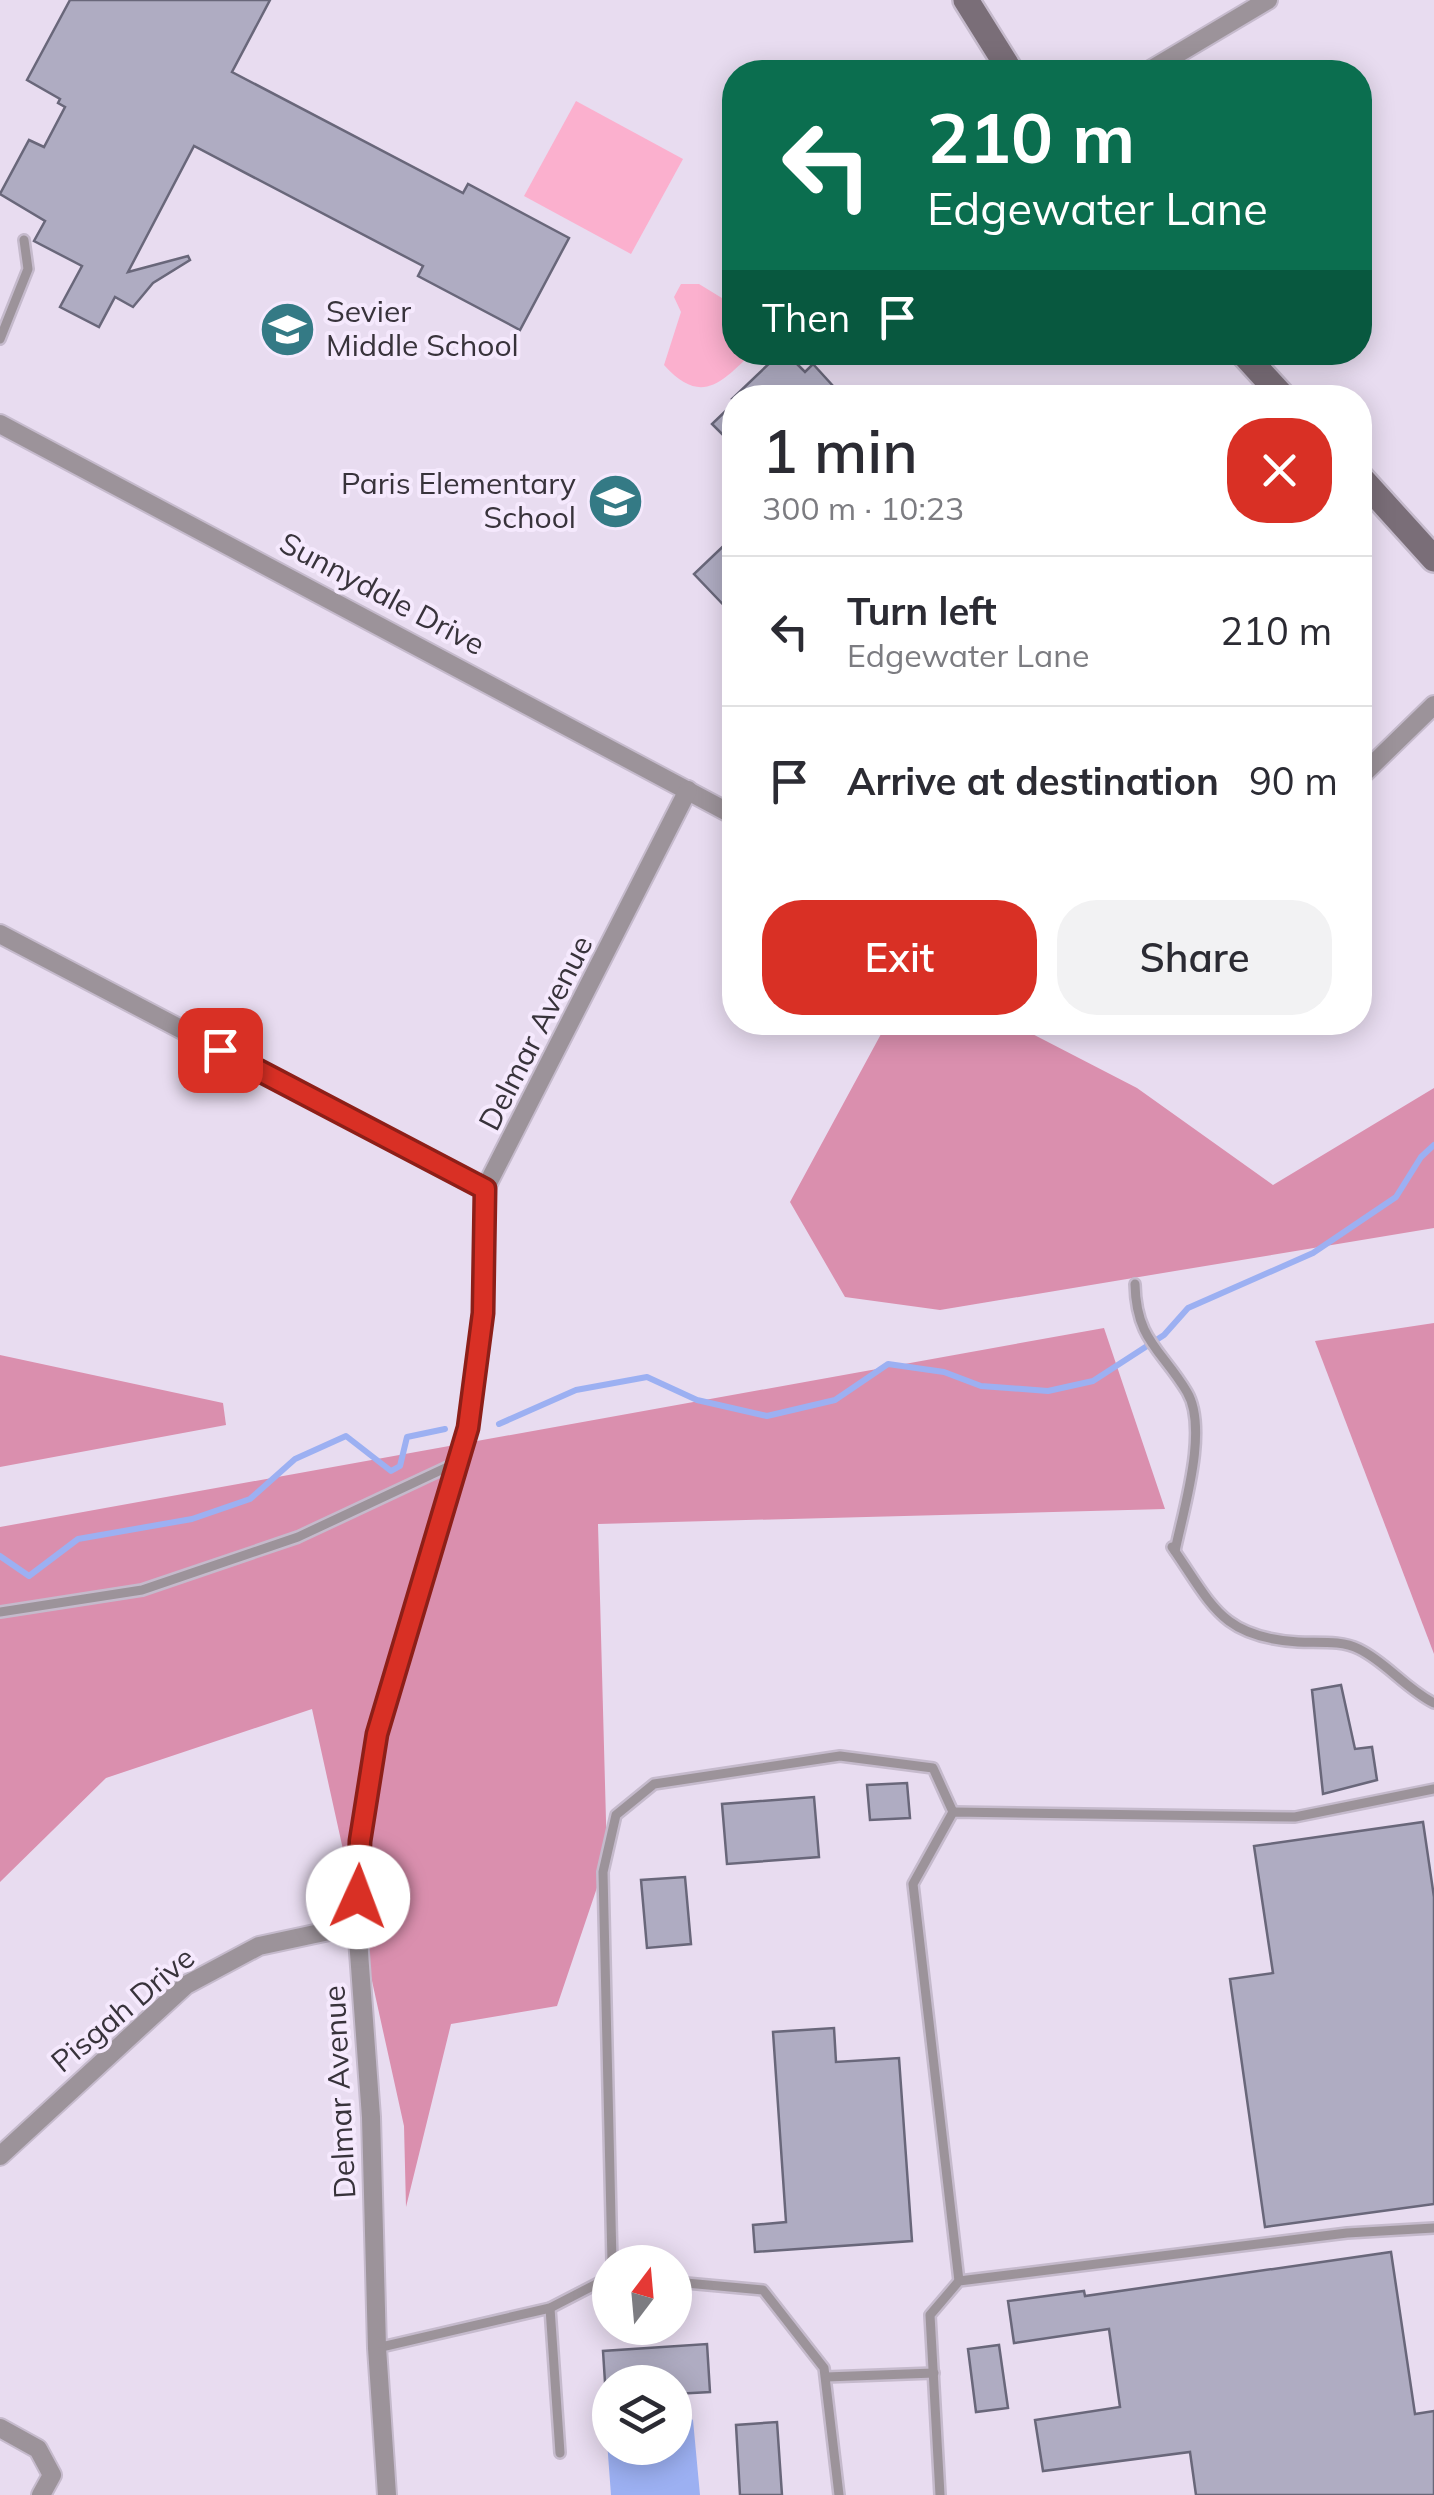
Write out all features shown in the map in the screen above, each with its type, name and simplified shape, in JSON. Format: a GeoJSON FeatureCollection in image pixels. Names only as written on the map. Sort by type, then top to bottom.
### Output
{"type":"FeatureCollection","features":[{"type":"Feature","properties":{"kind":"street"},"geometry":{"type":"LineString","coordinates":[[966,0],[1004,60]]}},
{"type":"Feature","properties":{"kind":"street"},"geometry":{"type":"LineString","coordinates":[[1167,60],[1268,0]]}},
{"type":"Feature","properties":{"kind":"street"},"geometry":{"type":"LineString","coordinates":[[1254,365],[1272,385]]}},
{"type":"Feature","properties":{"kind":"street","name":"Sunnydale Drive"},"geometry":{"type":"LineString","coordinates":[[0,424],[722,809]]}},
{"type":"Feature","properties":{"kind":"street"},"geometry":{"type":"LineString","coordinates":[[1372,490],[1434,559]]}},
{"type":"Feature","properties":{"kind":"street"},"geometry":{"type":"LineString","coordinates":[[1372,765],[1434,705]]}},
{"type":"Feature","properties":{"kind":"street","name":"Delmar Avenue"},"geometry":{"type":"LineString","coordinates":[[387,2495],[377,2348],[371,2117],[358,1925],[360,1841],[377,1734],[460,1462],[483,1313],[485,1189],[688,790]]}},
{"type":"Feature","properties":{"kind":"street"},"geometry":{"type":"LineString","coordinates":[[0,934],[485,1189]]}},
{"type":"Feature","properties":{"kind":"street","name":"Pisgah Drive"},"geometry":{"type":"LineString","coordinates":[[0,2156],[186,1985],[259,1946],[358,1925]]}},
{"type":"Feature","properties":{"kind":"street"},"geometry":{"type":"LineString","coordinates":[[0,2428],[46,2457],[52,2475],[41,2495]]}},
{"type":"Feature","properties":{"kind":"lane"},"geometry":{"type":"LineString","coordinates":[[0,339],[28,270],[24,240]]}},
{"type":"Feature","properties":{"kind":"lane"},"geometry":{"type":"LineString","coordinates":[[1135,1284],[1143,1332],[1190,1395],[1196,1458],[1173,1549],[1208,1601],[1242,1633],[1260,1639],[1345,1644],[1362,1650],[1414,1692],[1434,1702]]}},
{"type":"Feature","properties":{"kind":"lane"},"geometry":{"type":"LineString","coordinates":[[0,1612],[142,1590],[298,1536],[460,1462]]}},
{"type":"Feature","properties":{"kind":"lane"},"geometry":{"type":"LineString","coordinates":[[612,2245],[604,1872],[616,1815],[654,1784],[840,1756],[934,1768],[953,1812]]}},
{"type":"Feature","properties":{"kind":"lane"},"geometry":{"type":"LineString","coordinates":[[953,1812],[1294,1816],[1434,1789]]}},
{"type":"Feature","properties":{"kind":"lane"},"geometry":{"type":"LineString","coordinates":[[953,1812],[913,1884],[959,2281]]}},
{"type":"Feature","properties":{"kind":"lane"},"geometry":{"type":"LineString","coordinates":[[940,2495],[930,2314],[959,2281],[1347,2233],[1434,2228]]}},
{"type":"Feature","properties":{"kind":"lane"},"geometry":{"type":"LineString","coordinates":[[692,2284],[763,2290],[824,2368],[839,2495]]}},
{"type":"Feature","properties":{"kind":"lane"},"geometry":{"type":"LineString","coordinates":[[377,2348],[550,2308],[592,2286]]}},
{"type":"Feature","properties":{"kind":"lane"},"geometry":{"type":"LineString","coordinates":[[550,2308],[560,2454]]}},
{"type":"Feature","properties":{"kind":"lane"},"geometry":{"type":"LineString","coordinates":[[826,2377],[934,2373]]}},
{"type":"Feature","properties":{"kind":"shaded area"},"geometry":{"type":"Polygon","coordinates":[[[576,101],[683,159],[631,254],[524,196],[576,101]]]}},
{"type":"Feature","properties":{"kind":"shaded area"},"geometry":{"type":"Polygon","coordinates":[[[681,284],[699,284],[722,298],[722,365],[739,365],[710,386],[689,385],[664,365],[681,312],[674,297],[681,284]]]}},
{"type":"Feature","properties":{"kind":"shaded area"},"geometry":{"type":"Polygon","coordinates":[[[880,1035],[1034,1035],[1137,1088],[1273,1185],[1434,1088],[1434,1228],[940,1310],[845,1297],[790,1202],[880,1035]]]}},
{"type":"Feature","properties":{"kind":"shaded area"},"geometry":{"type":"Polygon","coordinates":[[[1434,1323],[1434,1654],[1315,1341],[1434,1323]]]}},
{"type":"Feature","properties":{"kind":"shaded area"},"geometry":{"type":"Polygon","coordinates":[[[1104,1328],[1165,1509],[598,1524],[607,1858],[557,2006],[451,2024],[406,2207],[404,2126],[312,1709],[106,1778],[0,1882],[0,1527],[1104,1328]]]}},
{"type":"Feature","properties":{"kind":"shaded area"},"geometry":{"type":"Polygon","coordinates":[[[0,1355],[223,1403],[226,1425],[0,1467],[0,1355]]]}},
{"type":"Feature","properties":{"kind":"water"},"geometry":{"type":"Polygon","coordinates":[[[693,2420],[700,2495],[611,2495],[609,2465],[692,2465],[693,2420]]]}},
{"type":"Feature","properties":{"kind":"building"},"geometry":{"type":"Polygon","coordinates":[[[70,0],[270,0],[232,72],[463,193],[468,184],[569,238],[520,330],[418,276],[423,266],[194,146],[128,272],[188,256],[190,260],[153,283],[133,307],[115,297],[99,327],[60,307],[82,266],[34,241],[45,221],[0,194],[29,140],[44,147],[65,107],[58,103],[60,99],[27,80],[70,0]]]}},
{"type":"Feature","properties":{"kind":"building"},"geometry":{"type":"Polygon","coordinates":[[[768,365],[798,365],[805,372],[814,365],[832,385],[747,385],[768,365]]]}},
{"type":"Feature","properties":{"kind":"building"},"geometry":{"type":"Polygon","coordinates":[[[722,414],[722,434],[712,424],[722,414]]]}},
{"type":"Feature","properties":{"kind":"building"},"geometry":{"type":"Polygon","coordinates":[[[722,547],[722,603],[694,574],[722,547]]]}},
{"type":"Feature","properties":{"kind":"building"},"geometry":{"type":"Polygon","coordinates":[[[1341,1685],[1355,1749],[1372,1747],[1377,1780],[1323,1794],[1312,1690],[1341,1685]]]}},
{"type":"Feature","properties":{"kind":"building"},"geometry":{"type":"Polygon","coordinates":[[[907,1783],[910,1818],[870,1820],[867,1785],[907,1783]]]}},
{"type":"Feature","properties":{"kind":"building"},"geometry":{"type":"Polygon","coordinates":[[[814,1797],[819,1857],[727,1864],[722,1804],[814,1797]]]}},
{"type":"Feature","properties":{"kind":"building"},"geometry":{"type":"Polygon","coordinates":[[[1423,1822],[1434,1897],[1434,2204],[1265,2227],[1230,1979],[1273,1973],[1254,1846],[1423,1822]]]}},
{"type":"Feature","properties":{"kind":"building"},"geometry":{"type":"Polygon","coordinates":[[[685,1877],[691,1944],[647,1948],[641,1880],[685,1877]]]}},
{"type":"Feature","properties":{"kind":"building"},"geometry":{"type":"Polygon","coordinates":[[[834,2028],[836,2062],[899,2058],[912,2241],[755,2252],[753,2225],[786,2222],[773,2032],[834,2028]]]}},
{"type":"Feature","properties":{"kind":"building"},"geometry":{"type":"Polygon","coordinates":[[[1391,2252],[1415,2414],[1434,2411],[1434,2495],[1196,2495],[1190,2452],[1043,2471],[1035,2420],[1120,2407],[1109,2329],[1014,2343],[1008,2301],[1084,2291],[1085,2296],[1391,2252]]]}},
{"type":"Feature","properties":{"kind":"building"},"geometry":{"type":"Polygon","coordinates":[[[707,2344],[710,2392],[692,2393],[692,2365],[604,2365],[603,2351],[707,2344]]]}},
{"type":"Feature","properties":{"kind":"building"},"geometry":{"type":"Polygon","coordinates":[[[999,2345],[1008,2408],[976,2412],[968,2349],[999,2345]]]}},
{"type":"Feature","properties":{"kind":"building"},"geometry":{"type":"Polygon","coordinates":[[[777,2422],[782,2495],[740,2495],[736,2425],[777,2422]]]}},
{"type":"Feature","properties":{"kind":"waterway"},"geometry":{"type":"LineString","coordinates":[[499,1424],[576,1390],[647,1377],[697,1400],[767,1416],[835,1400],[888,1364],[944,1372],[981,1386],[1048,1391],[1093,1381],[1164,1335],[1188,1308],[1313,1253],[1396,1197],[1421,1157],[1434,1145]]}},
{"type":"Feature","properties":{"kind":"waterway"},"geometry":{"type":"LineString","coordinates":[[0,1556],[29,1576],[78,1539],[192,1519],[250,1499],[295,1459],[346,1436],[391,1471],[400,1466],[407,1437],[445,1429]]}},
{"type":"Feature","properties":{"kind":"place","name":"Sevier Middle School"},"geometry":{"type":"Point","coordinates":[287,329]}},
{"type":"Feature","properties":{"kind":"place","name":"Paris Elementary School"},"geometry":{"type":"Point","coordinates":[615,501]}},
{"type":"Feature","properties":{"kind":"route"},"geometry":{"type":"LineString","coordinates":[[220,1050],[485,1189],[488,1214],[483,1313],[468,1428],[450,1500],[377,1734],[360,1841],[358,1897]]}}]}
